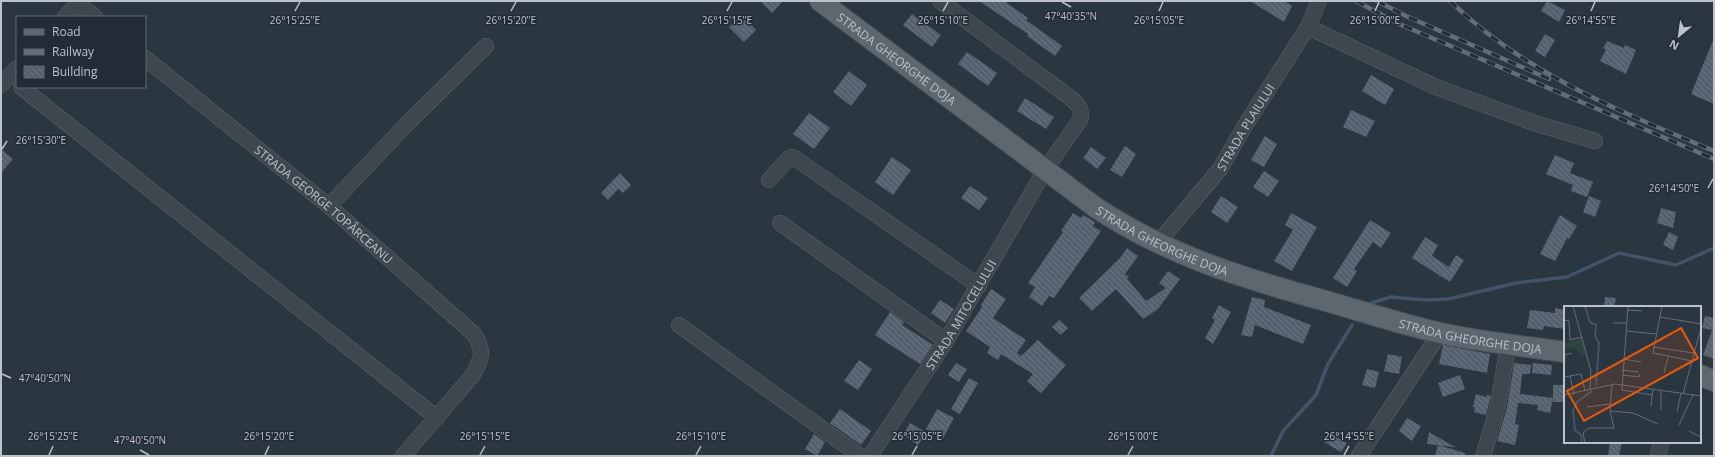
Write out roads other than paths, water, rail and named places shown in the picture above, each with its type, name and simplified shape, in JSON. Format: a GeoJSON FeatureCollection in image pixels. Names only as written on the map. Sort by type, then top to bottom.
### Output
{"type":"FeatureCollection","features":[{"type":"Feature","properties":{"kind":"main road","name":"STRADA GHEORGHE DOJA"},"geometry":{"type":"LineString","coordinates":[[820,1],[1045,170],[1120,224],[1157,244],[1252,281],[1440,333],[1564,352]]}},
{"type":"Feature","properties":{"kind":"main road"},"geometry":{"type":"LineString","coordinates":[[1701,375],[1714,381]]}},
{"type":"Feature","properties":{"kind":"street","name":"STRADA MITOCELULUI"},"geometry":{"type":"LineString","coordinates":[[870,456],[946,341],[1045,170],[1080,120],[1081,109],[1072,99],[940,1]]}},
{"type":"Feature","properties":{"kind":"street","name":"STRADA PLAIULUI"},"geometry":{"type":"LineString","coordinates":[[1157,244],[1220,169],[1246,124],[1308,27],[1319,1]]}},
{"type":"Feature","properties":{"kind":"street"},"geometry":{"type":"LineString","coordinates":[[65,16],[79,2],[94,16]]}},
{"type":"Feature","properties":{"kind":"street"},"geometry":{"type":"LineString","coordinates":[[1308,27],[1369,57],[1436,87],[1534,123],[1595,142]]}},
{"type":"Feature","properties":{"kind":"street"},"geometry":{"type":"LineString","coordinates":[[329,206],[406,125],[486,46]]}},
{"type":"Feature","properties":{"kind":"street","name":"STRADA GEORGE TOPÂRCEANU"},"geometry":{"type":"LineString","coordinates":[[146,59],[329,206],[474,334],[481,345],[479,364],[472,376],[437,418]]}},
{"type":"Feature","properties":{"kind":"street"},"geometry":{"type":"LineString","coordinates":[[22,88],[437,418],[403,456]]}},
{"type":"Feature","properties":{"kind":"street"},"geometry":{"type":"LineString","coordinates":[[769,180],[788,159],[792,157],[796,159],[979,286]]}},
{"type":"Feature","properties":{"kind":"street"},"geometry":{"type":"LineString","coordinates":[[780,223],[946,341]]}},
{"type":"Feature","properties":{"kind":"street"},"geometry":{"type":"LineString","coordinates":[[679,325],[860,456]]}},
{"type":"Feature","properties":{"kind":"street"},"geometry":{"type":"LineString","coordinates":[[1359,456],[1440,333]]}},
{"type":"Feature","properties":{"kind":"street"},"geometry":{"type":"LineString","coordinates":[[1483,456],[1498,406],[1508,344]]}},
{"type":"Feature","properties":{"kind":"street"},"geometry":{"type":"LineString","coordinates":[[1658,456],[1661,443]]}},
{"type":"Feature","properties":{"kind":"waterway"},"geometry":{"type":"LineString","coordinates":[[1371,303],[1391,297],[1426,300],[1448,299],[1516,283],[1567,277],[1619,253],[1676,265],[1714,248]]}},
{"type":"Feature","properties":{"kind":"waterway"},"geometry":{"type":"LineString","coordinates":[[1271,456],[1283,431],[1316,395],[1328,364],[1352,325]]}},
{"type":"Feature","properties":{"kind":"railway"},"geometry":{"type":"LineString","coordinates":[[1356,1],[1397,23],[1714,159]]}},
{"type":"Feature","properties":{"kind":"railway"},"geometry":{"type":"LineString","coordinates":[[1377,1],[1406,16],[1549,79]]}},
{"type":"Feature","properties":{"kind":"railway"},"geometry":{"type":"LineString","coordinates":[[1450,1],[1479,27],[1509,49],[1542,70],[1609,105],[1714,151]]}}]}
